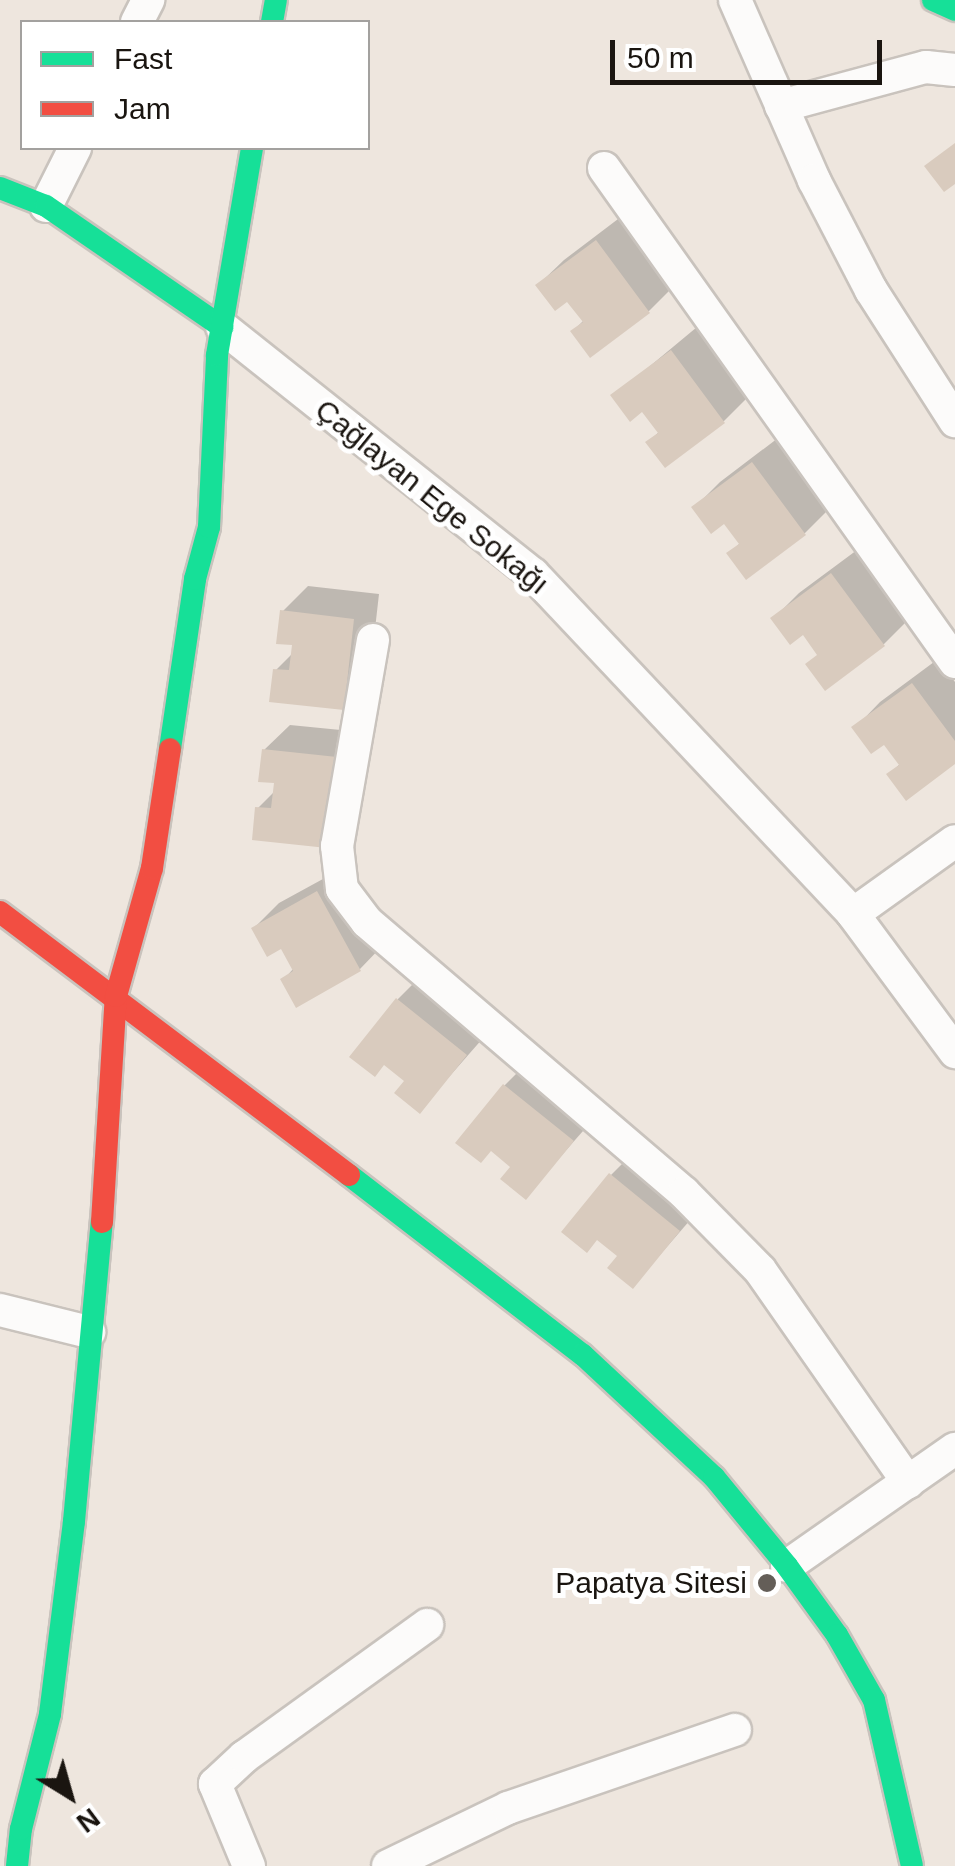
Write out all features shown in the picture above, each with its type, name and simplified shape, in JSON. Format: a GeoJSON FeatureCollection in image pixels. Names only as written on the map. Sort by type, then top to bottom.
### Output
{"type":"FeatureCollection","features":[{"type":"Feature","properties":{"kind":"street"},"geometry":{"type":"LineString","coordinates":[[735,0],[781,106],[871,290],[955,421]]}},
{"type":"Feature","properties":{"kind":"street"},"geometry":{"type":"LineString","coordinates":[[933,0],[955,10]]}},
{"type":"Feature","properties":{"kind":"street"},"geometry":{"type":"LineString","coordinates":[[781,106],[926,67],[955,70]]}},
{"type":"Feature","properties":{"kind":"street"},"geometry":{"type":"LineString","coordinates":[[46,206],[74,150]]}},
{"type":"Feature","properties":{"kind":"street"},"geometry":{"type":"LineString","coordinates":[[17,1866],[10,1824],[50,1714],[74,1521],[105,1188],[107,1082],[116,996],[152,868],[195,580],[209,527],[222,327],[252,150]]}},
{"type":"Feature","properties":{"kind":"street"},"geometry":{"type":"LineString","coordinates":[[604,168],[955,662]]}},
{"type":"Feature","properties":{"kind":"street","name":"Çağlayan Ege Sokağı"},"geometry":{"type":"LineString","coordinates":[[0,188],[46,206],[222,327],[533,574],[853,914],[955,1052]]}},
{"type":"Feature","properties":{"kind":"street"},"geometry":{"type":"LineString","coordinates":[[373,640],[337,846],[342,889],[367,922],[684,1193],[760,1270],[908,1482]]}},
{"type":"Feature","properties":{"kind":"street"},"geometry":{"type":"LineString","coordinates":[[853,914],[955,840]]}},
{"type":"Feature","properties":{"kind":"street"},"geometry":{"type":"LineString","coordinates":[[0,912],[116,996],[583,1356],[714,1477],[788,1566],[874,1700],[912,1866]]}},
{"type":"Feature","properties":{"kind":"street"},"geometry":{"type":"LineString","coordinates":[[0,1310],[90,1332]]}},
{"type":"Feature","properties":{"kind":"street"},"geometry":{"type":"LineString","coordinates":[[788,1566],[955,1449]]}},
{"type":"Feature","properties":{"kind":"street"},"geometry":{"type":"LineString","coordinates":[[249,1866],[215,1784],[244,1757],[427,1625]]}},
{"type":"Feature","properties":{"kind":"street"},"geometry":{"type":"LineString","coordinates":[[388,1866],[508,1808],[735,1730]]}},
{"type":"Feature","properties":{"kind":"building"},"geometry":{"type":"Polygon","coordinates":[[[955,143],[955,184],[944,192],[924,166],[955,143]]]}},
{"type":"Feature","properties":{"kind":"building"},"geometry":{"type":"Polygon","coordinates":[[[596,240],[650,313],[590,358],[570,331],[583,322],[567,302],[555,311],[535,285],[596,240]]]}},
{"type":"Feature","properties":{"kind":"building"},"geometry":{"type":"Polygon","coordinates":[[[671,350],[725,423],[665,468],[645,442],[658,433],[642,412],[630,422],[610,395],[671,350]]]}},
{"type":"Feature","properties":{"kind":"building"},"geometry":{"type":"Polygon","coordinates":[[[752,462],[806,535],[746,580],[726,553],[739,544],[724,524],[711,534],[691,507],[752,462]]]}},
{"type":"Feature","properties":{"kind":"building"},"geometry":{"type":"Polygon","coordinates":[[[831,573],[885,646],[825,691],[805,664],[817,655],[803,635],[790,645],[770,618],[831,573]]]}},
{"type":"Feature","properties":{"kind":"building"},"geometry":{"type":"Polygon","coordinates":[[[280,610],[354,619],[344,710],[269,702],[273,669],[289,670],[292,645],[276,644],[280,610]]]}},
{"type":"Feature","properties":{"kind":"building"},"geometry":{"type":"Polygon","coordinates":[[[912,683],[955,741],[955,764],[906,801],[886,774],[899,765],[884,745],[871,754],[851,727],[912,683]]]}},
{"type":"Feature","properties":{"kind":"building"},"geometry":{"type":"Polygon","coordinates":[[[262,749],[337,757],[327,848],[252,840],[255,807],[271,808],[274,783],[258,782],[262,749]]]}},
{"type":"Feature","properties":{"kind":"building"},"geometry":{"type":"Polygon","coordinates":[[[317,891],[361,971],[296,1008],[280,979],[293,971],[281,949],[267,957],[251,928],[317,891]]]}},
{"type":"Feature","properties":{"kind":"building"},"geometry":{"type":"Polygon","coordinates":[[[396,998],[467,1055],[420,1114],[394,1093],[404,1081],[384,1065],[375,1077],[349,1057],[396,998]]]}},
{"type":"Feature","properties":{"kind":"building"},"geometry":{"type":"Polygon","coordinates":[[[503,1084],[574,1141],[526,1200],[500,1179],[510,1167],[491,1151],[481,1163],[455,1143],[503,1084]]]}},
{"type":"Feature","properties":{"kind":"building"},"geometry":{"type":"Polygon","coordinates":[[[609,1173],[680,1231],[633,1289],[607,1268],[617,1256],[597,1240],[587,1253],[561,1232],[609,1173]]]}},
{"type":"Feature","properties":{"kind":"traffic: fast"},"geometry":{"type":"LineString","coordinates":[[272,20],[276,0]]}},
{"type":"Feature","properties":{"kind":"traffic: fast"},"geometry":{"type":"LineString","coordinates":[[933,0],[955,10]]}},
{"type":"Feature","properties":{"kind":"traffic: fast"},"geometry":{"type":"LineString","coordinates":[[170,749],[195,579],[209,527],[217,355],[252,150]]}},
{"type":"Feature","properties":{"kind":"traffic: fast"},"geometry":{"type":"LineString","coordinates":[[0,188],[46,206],[222,327]]}},
{"type":"Feature","properties":{"kind":"traffic: fast"},"geometry":{"type":"LineString","coordinates":[[349,1175],[583,1355],[714,1477],[787,1566],[837,1635],[874,1700],[912,1866]]}},
{"type":"Feature","properties":{"kind":"traffic: fast"},"geometry":{"type":"LineString","coordinates":[[17,1866],[21,1829],[50,1714],[74,1521],[102,1222]]}},
{"type":"Feature","properties":{"kind":"traffic: jam"},"geometry":{"type":"LineString","coordinates":[[102,1222],[116,996],[152,868],[170,749]]}},
{"type":"Feature","properties":{"kind":"traffic: jam"},"geometry":{"type":"LineString","coordinates":[[0,912],[349,1175]]}},
{"type":"Feature","properties":{"kind":"place","name":"Papatya Sitesi"},"geometry":{"type":"Point","coordinates":[767,1583]}}]}
